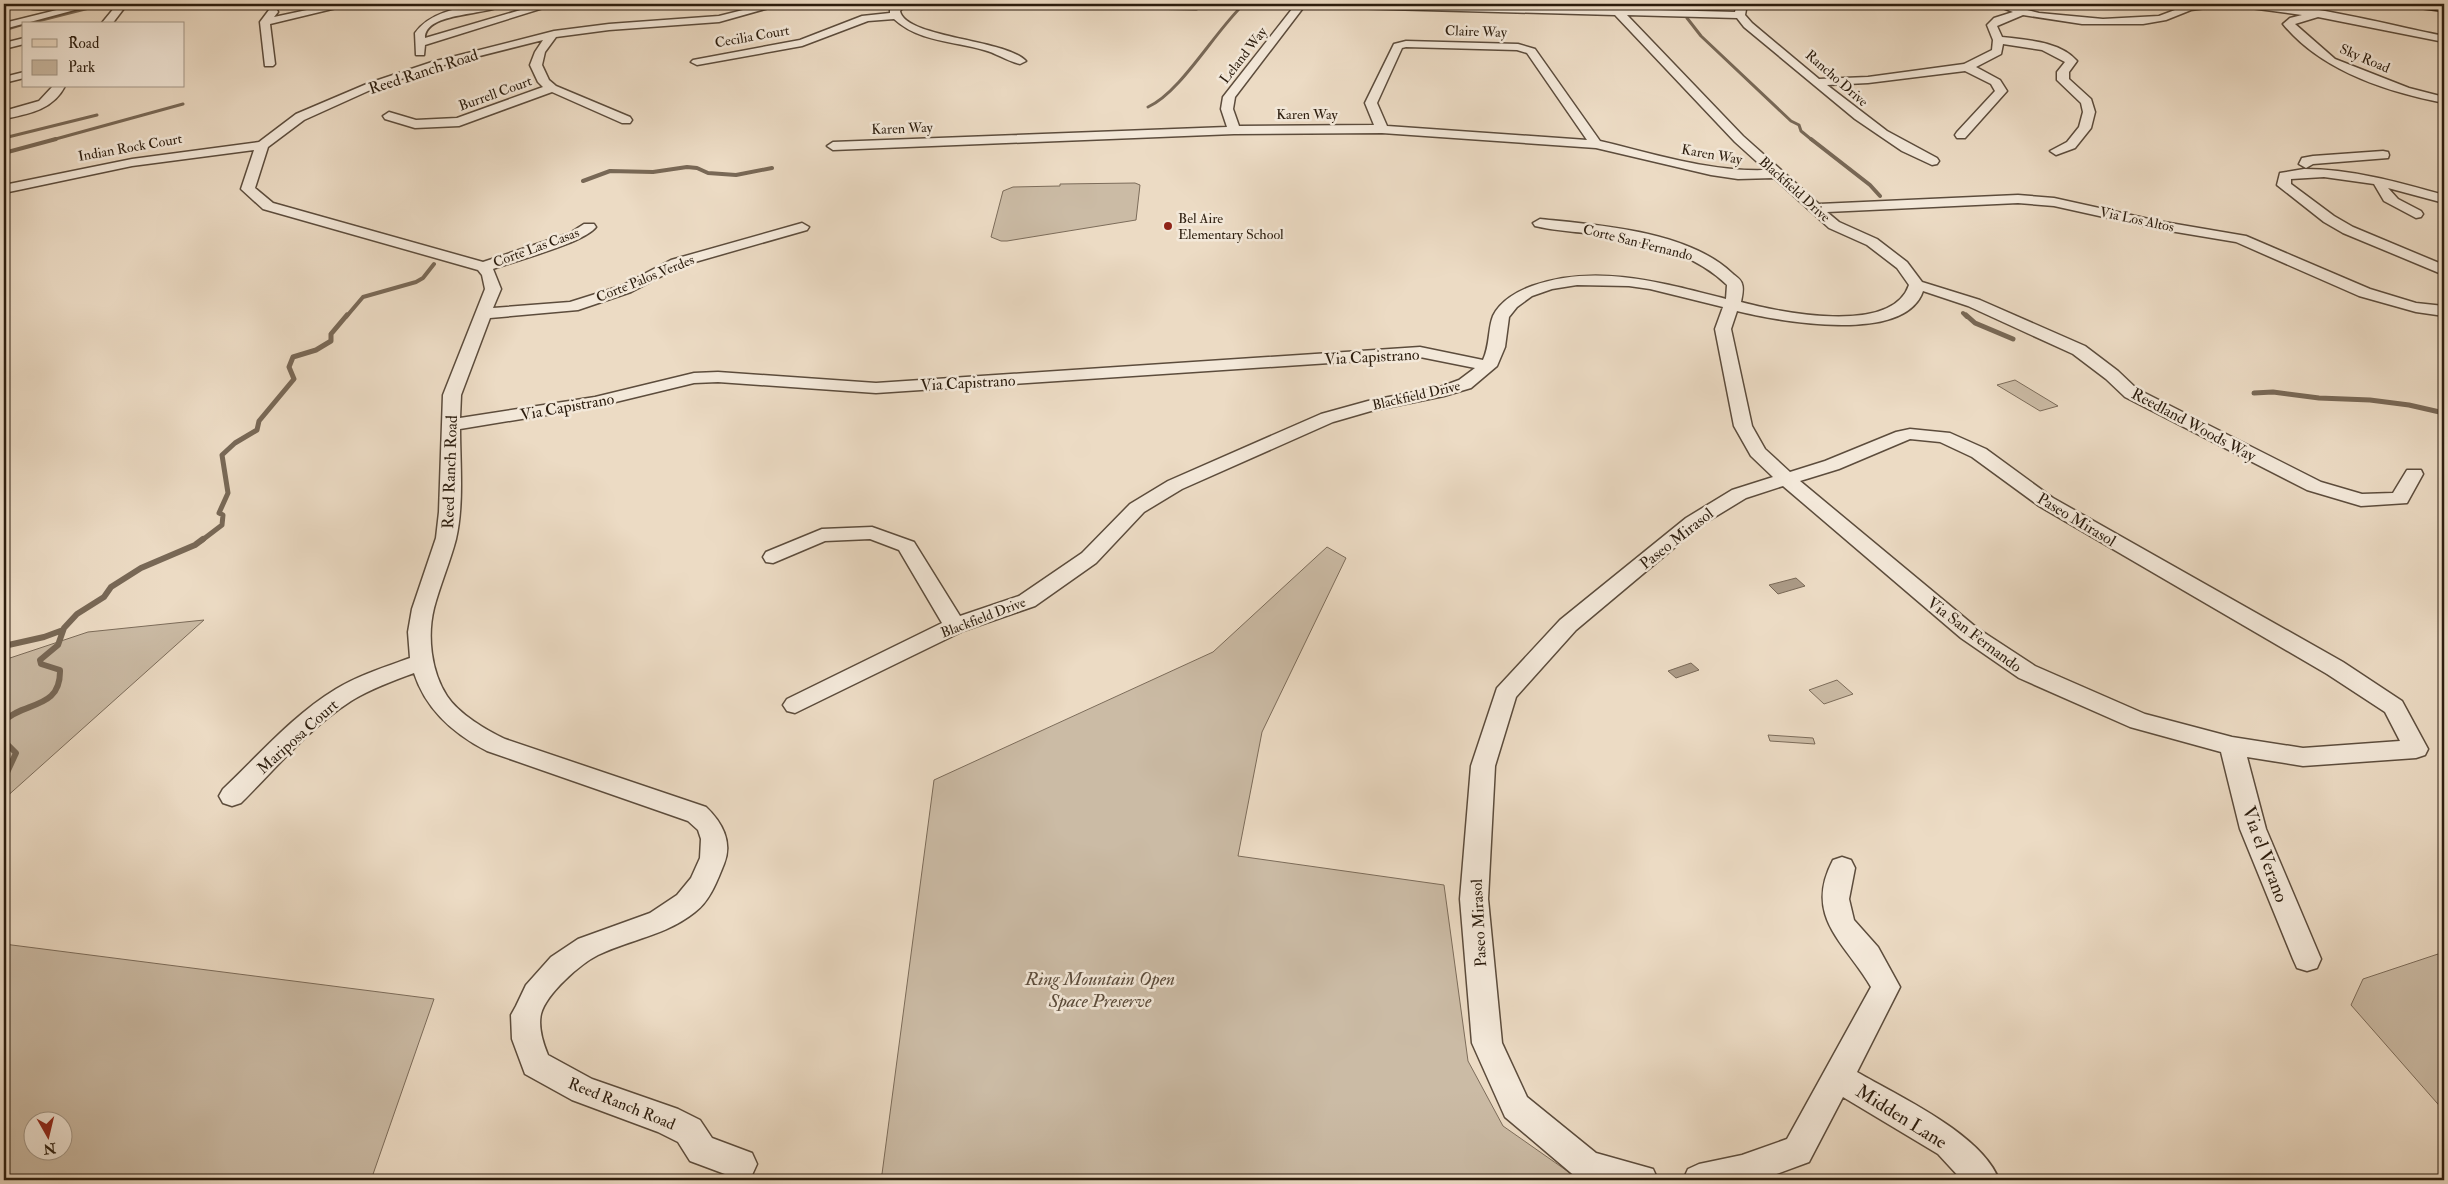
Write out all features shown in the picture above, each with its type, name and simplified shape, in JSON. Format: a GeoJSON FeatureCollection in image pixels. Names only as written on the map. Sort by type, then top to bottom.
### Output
{"type":"FeatureCollection","features":[{"type":"Feature","properties":{"kind":"main road"},"geometry":{"type":"LineString","coordinates":[[2420,4],[2444,7]]}},
{"type":"Feature","properties":{"kind":"street"},"geometry":{"type":"LineString","coordinates":[[24,4],[41,6],[58,4]]}},
{"type":"Feature","properties":{"kind":"street"},"geometry":{"type":"LineString","coordinates":[[4,26],[92,4]]}},
{"type":"Feature","properties":{"kind":"street"},"geometry":{"type":"LineString","coordinates":[[108,22],[120,7],[119,4]]}},
{"type":"Feature","properties":{"kind":"street"},"geometry":{"type":"LineString","coordinates":[[270,64],[265,22],[279,4]]}},
{"type":"Feature","properties":{"kind":"street"},"geometry":{"type":"LineString","coordinates":[[265,22],[348,4]]}},
{"type":"Feature","properties":{"kind":"street"},"geometry":{"type":"LineString","coordinates":[[436,64],[421,56],[419,49],[420,33],[428,24],[456,13],[499,4]]}},
{"type":"Feature","properties":{"kind":"street"},"geometry":{"type":"LineString","coordinates":[[420,42],[551,4]]}},
{"type":"Feature","properties":{"kind":"street","name":"Reed Ranch Road"},"geometry":{"type":"LineString","coordinates":[[262,145],[300,117],[373,85],[436,64],[552,35],[609,27],[719,19],[778,4]]}},
{"type":"Feature","properties":{"kind":"street"},"geometry":{"type":"LineString","coordinates":[[901,4],[895,10],[896,16],[905,24],[945,40],[987,47],[1020,61]]}},
{"type":"Feature","properties":{"kind":"street"},"geometry":{"type":"LineString","coordinates":[[1139,5],[1196,6],[1209,4]]}},
{"type":"Feature","properties":{"kind":"street","name":"Leland Way"},"geometry":{"type":"LineString","coordinates":[[1234,130],[1228,109],[1229,97],[1301,4]]}},
{"type":"Feature","properties":{"kind":"street"},"geometry":{"type":"LineString","coordinates":[[1312,4],[1618,12],[1741,10]]}},
{"type":"Feature","properties":{"kind":"street","name":"Blackfield Drive"},"geometry":{"type":"LineString","coordinates":[[795,705],[955,626],[1027,602],[1089,558],[1137,508],[1175,485],[1327,418],[1368,406],[1444,391],[1465,384],[1488,366],[1497,347],[1501,316],[1511,304],[1527,293],[1549,285],[1576,280],[1630,281],[1650,284],[1730,305],[1801,319],[1848,320],[1880,315],[1902,307],[1913,297],[1917,285],[1902,265],[1872,242],[1834,225],[1722,122],[1618,12],[1603,4]]}},
{"type":"Feature","properties":{"kind":"street"},"geometry":{"type":"LineString","coordinates":[[2003,4],[2020,13],[2074,21],[2148,20],[2176,15],[2182,9],[2214,4]]}},
{"type":"Feature","properties":{"kind":"street"},"geometry":{"type":"LineString","coordinates":[[2243,4],[2318,14],[2444,39]]}},
{"type":"Feature","properties":{"kind":"street","name":"Rancho Drive"},"geometry":{"type":"LineString","coordinates":[[1741,10],[1748,25],[1876,130],[1910,152],[1932,161]]}},
{"type":"Feature","properties":{"kind":"street"},"geometry":{"type":"LineString","coordinates":[[1819,82],[1868,80],[1967,67],[1997,52],[1998,40],[1993,32],[1992,25],[1998,20],[2020,13]]}},
{"type":"Feature","properties":{"kind":"street","name":"Sky Road"},"geometry":{"type":"LineString","coordinates":[[2318,14],[2294,20],[2288,24],[2331,61],[2405,91],[2444,100]]}},
{"type":"Feature","properties":{"kind":"street","name":"Cecilia Court"},"geometry":{"type":"LineString","coordinates":[[697,62],[813,39],[866,18],[896,16]]}},
{"type":"Feature","properties":{"kind":"street"},"geometry":{"type":"LineString","coordinates":[[552,35],[537,58],[536,65],[544,82],[552,88],[626,120]]}},
{"type":"Feature","properties":{"kind":"street","name":"Cecilia Court"},"geometry":{"type":"LineString","coordinates":[[813,39],[827,45]]}},
{"type":"Feature","properties":{"kind":"street"},"geometry":{"type":"LineString","coordinates":[[1998,40],[2036,45],[2062,53],[2072,61],[2063,72],[2063,80],[2087,102],[2089,112],[2085,128],[2071,145],[2056,151]]}},
{"type":"Feature","properties":{"kind":"street"},"geometry":{"type":"LineString","coordinates":[[4,46],[22,42]]}},
{"type":"Feature","properties":{"kind":"street","name":"Claire Way"},"geometry":{"type":"LineString","coordinates":[[1382,129],[1371,103],[1398,46],[1406,44],[1518,47],[1531,51],[1596,144]]}},
{"type":"Feature","properties":{"kind":"street"},"geometry":{"type":"LineString","coordinates":[[1961,135],[2001,91],[1996,82],[1967,67]]}},
{"type":"Feature","properties":{"kind":"street"},"geometry":{"type":"LineString","coordinates":[[4,80],[22,76]]}},
{"type":"Feature","properties":{"kind":"street"},"geometry":{"type":"LineString","coordinates":[[4,115],[42,104],[56,96],[58,88]]}},
{"type":"Feature","properties":{"kind":"street","name":"Burrell Court"},"geometry":{"type":"LineString","coordinates":[[389,116],[415,124],[460,122],[552,88]]}},
{"type":"Feature","properties":{"kind":"street","name":"Karen Way"},"geometry":{"type":"LineString","coordinates":[[833,146],[1234,130],[1382,129],[1596,144],[1711,171],[1738,175],[1778,174]]}},
{"type":"Feature","properties":{"kind":"street"},"geometry":{"type":"LineString","coordinates":[[262,145],[248,188],[268,206],[483,267]]}},
{"type":"Feature","properties":{"kind":"street","name":"Indian Rock Court"},"geometry":{"type":"LineString","coordinates":[[4,189],[160,156],[262,145]]}},
{"type":"Feature","properties":{"kind":"street"},"geometry":{"type":"LineString","coordinates":[[2316,172],[2306,165],[2307,161],[2383,155]]}},
{"type":"Feature","properties":{"kind":"street"},"geometry":{"type":"LineString","coordinates":[[2444,199],[2316,172],[2285,176],[2284,185],[2329,219],[2348,230],[2404,252],[2444,271]]}},
{"type":"Feature","properties":{"kind":"street"},"geometry":{"type":"LineString","coordinates":[[2380,184],[2385,196],[2416,214]]}},
{"type":"Feature","properties":{"kind":"street","name":"Via Los Altos"},"geometry":{"type":"LineString","coordinates":[[1815,208],[2040,199],[2075,205],[2160,226],[2221,234],[2241,239],[2375,298],[2419,309],[2444,311]]}},
{"type":"Feature","properties":{"kind":"street","name":"Corte San Fernando"},"geometry":{"type":"LineString","coordinates":[[1540,223],[1592,228],[1697,255],[1722,270],[1735,284],[1735,296],[1730,305]]}},
{"type":"Feature","properties":{"kind":"street","name":"Corte Las Casas"},"geometry":{"type":"LineString","coordinates":[[483,267],[575,236],[589,227]]}},
{"type":"Feature","properties":{"kind":"street","name":"Corte Palos Verdes"},"geometry":{"type":"LineString","coordinates":[[484,314],[572,307],[626,289],[676,263],[802,227]]}},
{"type":"Feature","properties":{"kind":"street","name":"Reed Ranch Road"},"geometry":{"type":"LineString","coordinates":[[483,267],[489,274],[493,289],[455,382],[452,395],[449,512],[446,538],[420,624],[422,662],[429,684],[439,703],[474,734],[496,745],[697,814],[709,825],[714,839],[713,858],[702,884],[687,903],[660,921],[588,948],[561,966],[536,994],[526,1015],[526,1039],[536,1064],[582,1090],[666,1120],[689,1131],[701,1150],[741,1164]]}},
{"type":"Feature","properties":{"kind":"street","name":"Reedland Woods Way"},"geometry":{"type":"LineString","coordinates":[[1917,285],[1941,290],[2079,350],[2112,375],[2131,393],[2314,486],[2362,500],[2400,499],[2414,474]]}},
{"type":"Feature","properties":{"kind":"street","name":"Via San Fernando"},"geometry":{"type":"LineString","coordinates":[[1730,305],[1723,329],[1743,426],[1758,452],[1785,479],[1969,633],[2028,672],[2138,721],[2232,746],[2303,757],[2416,749]]}},
{"type":"Feature","properties":{"kind":"street","name":"Via Capistrano"},"geometry":{"type":"LineString","coordinates":[[450,425],[595,402],[672,383],[718,377],[876,388],[1420,352],[1488,366]]}},
{"type":"Feature","properties":{"kind":"street","name":"Paseo Mirasol"},"geometry":{"type":"LineString","coordinates":[[1642,1180],[1588,1167],[1516,1107],[1487,1043],[1474,899],[1483,766],[1506,694],[1568,625],[1693,522],[1739,494],[1832,465],[1896,436],[1928,434],[1961,443],[1978,452],[2046,502],[2335,668],[2394,707],[2416,749]]}},
{"type":"Feature","properties":{"kind":"street"},"geometry":{"type":"LineString","coordinates":[[773,557],[822,535],[872,533],[907,546],[955,626]]}},
{"type":"Feature","properties":{"kind":"street","name":"Mariposa Court"},"geometry":{"type":"LineString","coordinates":[[232,796],[320,712],[344,695],[386,675],[422,662]]}},
{"type":"Feature","properties":{"kind":"street","name":"Via el Verano"},"geometry":{"type":"LineString","coordinates":[[2232,746],[2253,829],[2307,959]]}},
{"type":"Feature","properties":{"kind":"street"},"geometry":{"type":"LineString","coordinates":[[1699,1180],[1742,1171],[1798,1150],[1886,987],[1868,956],[1842,925],[1836,899],[1842,868]]}},
{"type":"Feature","properties":{"kind":"street","name":"Midden Lane"},"geometry":{"type":"LineString","coordinates":[[1838,1077],[1949,1143],[1983,1180]]}},
{"type":"Feature","properties":{"kind":"green space"},"geometry":{"type":"Polygon","coordinates":[[[1135,183],[1140,185],[1136,220],[1007,241],[991,237],[1003,191],[1013,187],[1135,183]]]}},
{"type":"Feature","properties":{"kind":"green space"},"geometry":{"type":"Polygon","coordinates":[[[2015,380],[2058,406],[2040,411],[1997,385],[2015,380]]]}},
{"type":"Feature","properties":{"kind":"green space","name":"Ring Mountain Open Space Preserve"},"geometry":{"type":"Polygon","coordinates":[[[1327,547],[1346,558],[1262,732],[1238,856],[1444,885],[1468,1061],[1503,1126],[1580,1180],[871,1180],[882,1174],[934,780],[1213,652],[1327,547]]]}},
{"type":"Feature","properties":{"kind":"green space"},"geometry":{"type":"Polygon","coordinates":[[[204,620],[4,799],[4,660],[88,632],[204,620]]]}},
{"type":"Feature","properties":{"kind":"green space"},"geometry":{"type":"Polygon","coordinates":[[[1837,680],[1853,694],[1824,704],[1809,690],[1837,680]]]}},
{"type":"Feature","properties":{"kind":"green space"},"geometry":{"type":"Polygon","coordinates":[[[1768,735],[1813,738],[1815,744],[1770,741],[1768,735]]]}},
{"type":"Feature","properties":{"kind":"green space"},"geometry":{"type":"Polygon","coordinates":[[[4,944],[434,999],[371,1180],[4,1180],[4,944]]]}},
{"type":"Feature","properties":{"kind":"green space"},"geometry":{"type":"Polygon","coordinates":[[[2444,952],[2444,1111],[2351,1005],[2363,979],[2444,952]]]}},
{"type":"Feature","properties":{"kind":"shaded area"},"geometry":{"type":"Polygon","coordinates":[[[1796,578],[1805,586],[1778,594],[1769,585],[1796,578]]]}},
{"type":"Feature","properties":{"kind":"shaded area"},"geometry":{"type":"Polygon","coordinates":[[[1691,663],[1699,670],[1676,678],[1668,671],[1691,663]]]}},
{"type":"Feature","properties":{"kind":"waterway"},"geometry":{"type":"LineString","coordinates":[[1148,107],[1173,88],[1244,4]]}},
{"type":"Feature","properties":{"kind":"waterway"},"geometry":{"type":"LineString","coordinates":[[1682,4],[1684,10]]}},
{"type":"Feature","properties":{"kind":"waterway"},"geometry":{"type":"LineString","coordinates":[[34,22],[101,5]]}},
{"type":"Feature","properties":{"kind":"waterway"},"geometry":{"type":"LineString","coordinates":[[1687,18],[1701,36],[1791,121],[1799,125],[1801,131],[1812,140]]}},
{"type":"Feature","properties":{"kind":"waterway"},"geometry":{"type":"LineString","coordinates":[[4,30],[22,25]]}},
{"type":"Feature","properties":{"kind":"waterway"},"geometry":{"type":"LineString","coordinates":[[52,140],[183,104]]}},
{"type":"Feature","properties":{"kind":"waterway"},"geometry":{"type":"LineString","coordinates":[[4,138],[97,115]]}},
{"type":"Feature","properties":{"kind":"waterway"},"geometry":{"type":"LineString","coordinates":[[4,153],[56,139]]}},
{"type":"Feature","properties":{"kind":"waterway"},"geometry":{"type":"LineString","coordinates":[[1811,139],[1870,185],[1880,196]]}},
{"type":"Feature","properties":{"kind":"waterway"},"geometry":{"type":"LineString","coordinates":[[583,181],[610,171],[653,172],[687,167],[697,168],[708,173],[736,175],[772,168]]}},
{"type":"Feature","properties":{"kind":"waterway"},"geometry":{"type":"LineString","coordinates":[[346,317],[363,297],[416,282],[423,278],[434,264]]}},
{"type":"Feature","properties":{"kind":"waterway"},"geometry":{"type":"LineString","coordinates":[[1963,313],[1967,317]]}},
{"type":"Feature","properties":{"kind":"waterway"},"geometry":{"type":"LineString","coordinates":[[201,541],[222,525],[223,515],[219,513],[228,493],[222,455],[235,443],[257,430],[259,421],[294,379],[289,367],[293,357],[316,350],[331,341],[331,334],[347,315]]}},
{"type":"Feature","properties":{"kind":"waterway"},"geometry":{"type":"LineString","coordinates":[[1966,315],[1975,323],[2013,339]]}},
{"type":"Feature","properties":{"kind":"waterway"},"geometry":{"type":"LineString","coordinates":[[2254,393],[2273,392],[2319,398],[2370,400],[2409,405],[2444,413]]}},
{"type":"Feature","properties":{"kind":"waterway"},"geometry":{"type":"LineString","coordinates":[[4,721],[21,710],[40,703],[54,692],[59,683],[60,670],[41,664],[40,660],[58,645],[64,628],[77,614],[104,597],[111,587],[141,568],[195,545],[203,539]]}},
{"type":"Feature","properties":{"kind":"waterway"},"geometry":{"type":"LineString","coordinates":[[4,646],[44,637],[63,630]]}},
{"type":"Feature","properties":{"kind":"waterway"},"geometry":{"type":"LineString","coordinates":[[4,741],[16,753],[4,779]]}},
{"type":"Feature","properties":{"kind":"place","name":"Bel Aire Elementary School"},"geometry":{"type":"Point","coordinates":[1168,226]}}]}
